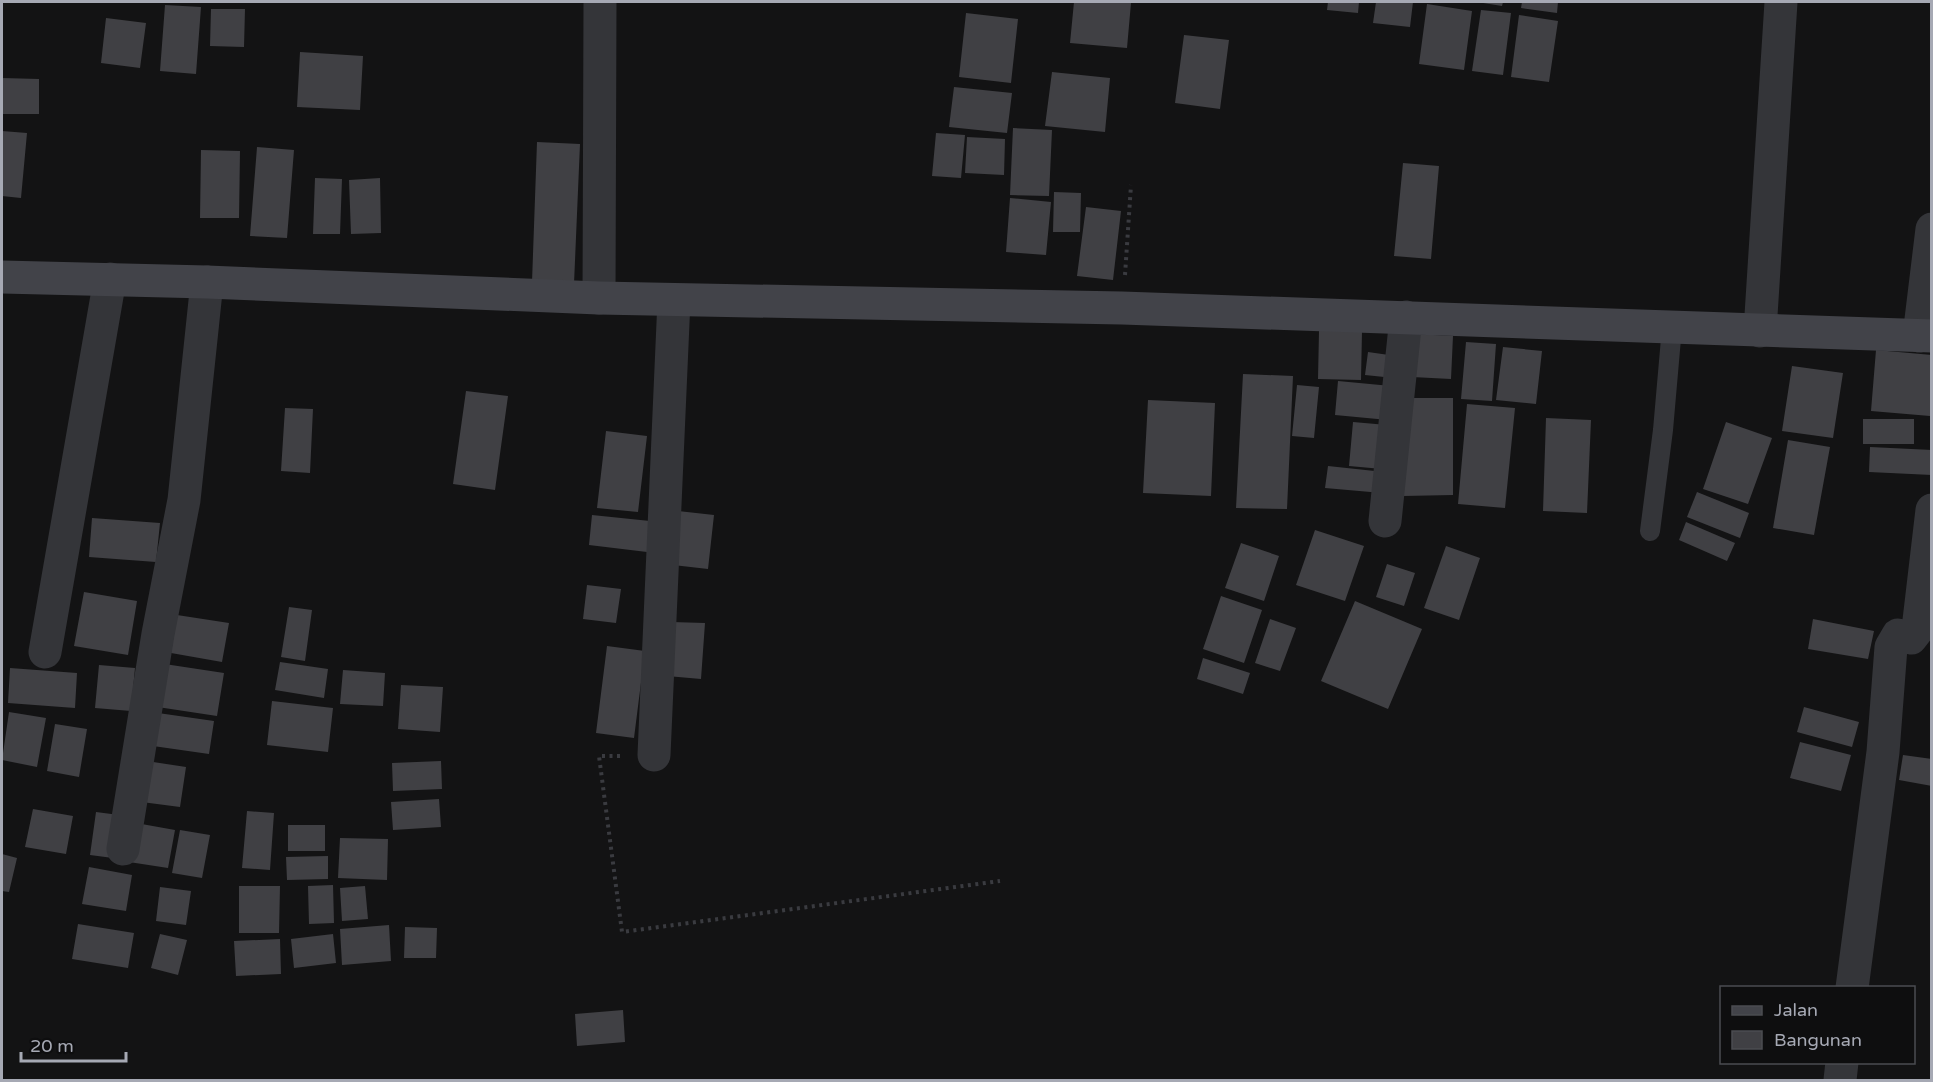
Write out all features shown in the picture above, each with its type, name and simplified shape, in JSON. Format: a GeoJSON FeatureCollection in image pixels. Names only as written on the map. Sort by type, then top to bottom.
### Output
{"type":"FeatureCollection","features":[{"type":"Feature","properties":{"kind":"street"},"geometry":{"type":"LineString","coordinates":[[599,298],[600,2]]}},
{"type":"Feature","properties":{"kind":"street"},"geometry":{"type":"LineString","coordinates":[[1760,331],[1781,2]]}},
{"type":"Feature","properties":{"kind":"street"},"geometry":{"type":"LineString","coordinates":[[2,277],[207,282],[599,298],[1122,308],[1925,336],[1932,229]]}},
{"type":"Feature","properties":{"kind":"street"},"geometry":{"type":"LineString","coordinates":[[45,652],[110,279]]}},
{"type":"Feature","properties":{"kind":"street"},"geometry":{"type":"LineString","coordinates":[[123,849],[156,645],[183,500],[207,282]]}},
{"type":"Feature","properties":{"kind":"street"},"geometry":{"type":"LineString","coordinates":[[654,755],[674,300]]}},
{"type":"Feature","properties":{"kind":"street"},"geometry":{"type":"LineString","coordinates":[[1385,521],[1406,317]]}},
{"type":"Feature","properties":{"kind":"street"},"geometry":{"type":"LineString","coordinates":[[1852,986],[1883,752],[1891,647],[1898,636],[1911,638],[1918,629],[1932,510]]}},
{"type":"Feature","properties":{"kind":"street"},"geometry":{"type":"LineString","coordinates":[[1840,1080],[1842,1064]]}},
{"type":"Feature","properties":{"kind":"lane"},"geometry":{"type":"LineString","coordinates":[[1650,531],[1663,430],[1672,327]]}},
{"type":"Feature","properties":{"kind":"path"},"geometry":{"type":"LineString","coordinates":[[1122,308],[1131,185]]}},
{"type":"Feature","properties":{"kind":"path"},"geometry":{"type":"LineString","coordinates":[[654,755],[599,756],[622,932],[1000,881]]}},
{"type":"Feature","properties":{"kind":"building"},"geometry":{"type":"Polygon","coordinates":[[[1074,2],[1131,3],[1127,48],[1070,43],[1074,2]]]}},
{"type":"Feature","properties":{"kind":"building"},"geometry":{"type":"Polygon","coordinates":[[[1328,2],[1359,2],[1358,13],[1327,10],[1328,2]]]}},
{"type":"Feature","properties":{"kind":"building"},"geometry":{"type":"Polygon","coordinates":[[[1376,2],[1413,2],[1410,27],[1373,23],[1376,2]]]}},
{"type":"Feature","properties":{"kind":"building"},"geometry":{"type":"Polygon","coordinates":[[[1477,2],[1503,2],[1502,6],[1477,2]]]}},
{"type":"Feature","properties":{"kind":"building"},"geometry":{"type":"Polygon","coordinates":[[[1522,2],[1558,2],[1557,13],[1521,8],[1522,2]]]}},
{"type":"Feature","properties":{"kind":"building"},"geometry":{"type":"Polygon","coordinates":[[[1427,4],[1472,11],[1464,70],[1419,64],[1427,4]]]}},
{"type":"Feature","properties":{"kind":"building"},"geometry":{"type":"Polygon","coordinates":[[[165,5],[201,7],[196,74],[160,71],[165,5]]]}},
{"type":"Feature","properties":{"kind":"building"},"geometry":{"type":"Polygon","coordinates":[[[211,9],[245,9],[244,47],[210,46],[211,9]]]}},
{"type":"Feature","properties":{"kind":"building"},"geometry":{"type":"Polygon","coordinates":[[[1481,10],[1511,13],[1503,75],[1472,71],[1481,10]]]}},
{"type":"Feature","properties":{"kind":"building"},"geometry":{"type":"Polygon","coordinates":[[[966,13],[1018,19],[1011,83],[959,77],[966,13]]]}},
{"type":"Feature","properties":{"kind":"building"},"geometry":{"type":"Polygon","coordinates":[[[1519,15],[1558,21],[1549,82],[1511,77],[1519,15]]]}},
{"type":"Feature","properties":{"kind":"building"},"geometry":{"type":"Polygon","coordinates":[[[106,18],[146,23],[140,68],[101,63],[106,18]]]}},
{"type":"Feature","properties":{"kind":"building"},"geometry":{"type":"Polygon","coordinates":[[[1184,35],[1229,40],[1220,109],[1175,103],[1184,35]]]}},
{"type":"Feature","properties":{"kind":"building"},"geometry":{"type":"Polygon","coordinates":[[[300,52],[363,56],[360,110],[297,107],[300,52]]]}},
{"type":"Feature","properties":{"kind":"building"},"geometry":{"type":"Polygon","coordinates":[[[1052,72],[1110,78],[1105,132],[1045,126],[1052,72]]]}},
{"type":"Feature","properties":{"kind":"building"},"geometry":{"type":"Polygon","coordinates":[[[2,78],[39,79],[39,114],[2,114],[2,78]]]}},
{"type":"Feature","properties":{"kind":"building"},"geometry":{"type":"Polygon","coordinates":[[[954,87],[1012,93],[1007,133],[949,127],[954,87]]]}},
{"type":"Feature","properties":{"kind":"building"},"geometry":{"type":"Polygon","coordinates":[[[1013,128],[1052,130],[1049,196],[1010,195],[1013,128]]]}},
{"type":"Feature","properties":{"kind":"building"},"geometry":{"type":"Polygon","coordinates":[[[2,131],[27,133],[21,198],[2,196],[2,131]]]}},
{"type":"Feature","properties":{"kind":"building"},"geometry":{"type":"Polygon","coordinates":[[[936,133],[965,135],[961,178],[932,176],[936,133]]]}},
{"type":"Feature","properties":{"kind":"building"},"geometry":{"type":"Polygon","coordinates":[[[967,137],[1005,139],[1004,175],[965,173],[967,137]]]}},
{"type":"Feature","properties":{"kind":"building"},"geometry":{"type":"Polygon","coordinates":[[[537,142],[580,144],[574,284],[532,282],[537,142]]]}},
{"type":"Feature","properties":{"kind":"building"},"geometry":{"type":"Polygon","coordinates":[[[257,147],[294,150],[287,238],[250,236],[257,147]]]}},
{"type":"Feature","properties":{"kind":"building"},"geometry":{"type":"Polygon","coordinates":[[[201,150],[240,151],[239,218],[200,218],[201,150]]]}},
{"type":"Feature","properties":{"kind":"building"},"geometry":{"type":"Polygon","coordinates":[[[1403,163],[1439,166],[1431,259],[1394,256],[1403,163]]]}},
{"type":"Feature","properties":{"kind":"building"},"geometry":{"type":"Polygon","coordinates":[[[315,178],[342,179],[340,234],[313,234],[315,178]]]}},
{"type":"Feature","properties":{"kind":"building"},"geometry":{"type":"Polygon","coordinates":[[[380,178],[381,233],[351,234],[349,180],[380,178]]]}},
{"type":"Feature","properties":{"kind":"building"},"geometry":{"type":"Polygon","coordinates":[[[1054,192],[1081,193],[1080,232],[1053,232],[1054,192]]]}},
{"type":"Feature","properties":{"kind":"building"},"geometry":{"type":"Polygon","coordinates":[[[1010,198],[1051,202],[1046,255],[1006,252],[1010,198]]]}},
{"type":"Feature","properties":{"kind":"building"},"geometry":{"type":"Polygon","coordinates":[[[1086,207],[1121,211],[1113,280],[1077,276],[1086,207]]]}},
{"type":"Feature","properties":{"kind":"building"},"geometry":{"type":"Polygon","coordinates":[[[1319,331],[1362,331],[1361,380],[1318,379],[1319,331]]]}},
{"type":"Feature","properties":{"kind":"building"},"geometry":{"type":"Polygon","coordinates":[[[1414,334],[1453,336],[1451,379],[1412,377],[1414,334]]]}},
{"type":"Feature","properties":{"kind":"building"},"geometry":{"type":"Polygon","coordinates":[[[1466,342],[1496,344],[1492,401],[1461,399],[1466,342]]]}},
{"type":"Feature","properties":{"kind":"building"},"geometry":{"type":"Polygon","coordinates":[[[1503,347],[1542,351],[1536,404],[1496,400],[1503,347]]]}},
{"type":"Feature","properties":{"kind":"building"},"geometry":{"type":"Polygon","coordinates":[[[1876,350],[1932,355],[1930,416],[1871,411],[1876,350]]]}},
{"type":"Feature","properties":{"kind":"building"},"geometry":{"type":"Polygon","coordinates":[[[1368,352],[1396,356],[1394,378],[1365,375],[1368,352]]]}},
{"type":"Feature","properties":{"kind":"building"},"geometry":{"type":"Polygon","coordinates":[[[1792,366],[1843,373],[1833,438],[1782,431],[1792,366]]]}},
{"type":"Feature","properties":{"kind":"building"},"geometry":{"type":"Polygon","coordinates":[[[1243,374],[1293,376],[1287,509],[1236,508],[1243,374]]]}},
{"type":"Feature","properties":{"kind":"building"},"geometry":{"type":"Polygon","coordinates":[[[1338,381],[1391,386],[1388,420],[1335,415],[1338,381]]]}},
{"type":"Feature","properties":{"kind":"building"},"geometry":{"type":"Polygon","coordinates":[[[1297,385],[1319,387],[1314,438],[1292,436],[1297,385]]]}},
{"type":"Feature","properties":{"kind":"building"},"geometry":{"type":"Polygon","coordinates":[[[466,391],[508,396],[495,490],[453,484],[466,391]]]}},
{"type":"Feature","properties":{"kind":"building"},"geometry":{"type":"Polygon","coordinates":[[[1403,398],[1453,398],[1453,495],[1403,496],[1403,398]]]}},
{"type":"Feature","properties":{"kind":"building"},"geometry":{"type":"Polygon","coordinates":[[[1148,400],[1215,403],[1211,496],[1143,493],[1148,400]]]}},
{"type":"Feature","properties":{"kind":"building"},"geometry":{"type":"Polygon","coordinates":[[[1467,404],[1515,408],[1505,508],[1458,504],[1467,404]]]}},
{"type":"Feature","properties":{"kind":"building"},"geometry":{"type":"Polygon","coordinates":[[[285,408],[313,409],[310,473],[281,471],[285,408]]]}},
{"type":"Feature","properties":{"kind":"building"},"geometry":{"type":"Polygon","coordinates":[[[1546,418],[1591,420],[1587,513],[1543,511],[1546,418]]]}},
{"type":"Feature","properties":{"kind":"building"},"geometry":{"type":"Polygon","coordinates":[[[1863,419],[1914,419],[1914,444],[1863,444],[1863,419]]]}},
{"type":"Feature","properties":{"kind":"building"},"geometry":{"type":"Polygon","coordinates":[[[1353,422],[1387,425],[1382,469],[1349,466],[1353,422]]]}},
{"type":"Feature","properties":{"kind":"building"},"geometry":{"type":"Polygon","coordinates":[[[1726,422],[1772,438],[1748,504],[1703,489],[1726,422]]]}},
{"type":"Feature","properties":{"kind":"building"},"geometry":{"type":"Polygon","coordinates":[[[606,431],[647,436],[638,512],[597,508],[606,431]]]}},
{"type":"Feature","properties":{"kind":"building"},"geometry":{"type":"Polygon","coordinates":[[[1788,440],[1830,447],[1814,535],[1773,528],[1788,440]]]}},
{"type":"Feature","properties":{"kind":"building"},"geometry":{"type":"Polygon","coordinates":[[[1870,447],[1932,450],[1932,475],[1869,472],[1870,447]]]}},
{"type":"Feature","properties":{"kind":"building"},"geometry":{"type":"Polygon","coordinates":[[[1328,466],[1384,472],[1382,493],[1325,488],[1328,466]]]}},
{"type":"Feature","properties":{"kind":"building"},"geometry":{"type":"Polygon","coordinates":[[[1697,492],[1749,513],[1740,538],[1687,517],[1697,492]]]}},
{"type":"Feature","properties":{"kind":"building"},"geometry":{"type":"Polygon","coordinates":[[[678,511],[714,515],[708,569],[673,565],[678,511]]]}},
{"type":"Feature","properties":{"kind":"building"},"geometry":{"type":"Polygon","coordinates":[[[592,515],[650,521],[647,552],[589,545],[592,515]]]}},
{"type":"Feature","properties":{"kind":"building"},"geometry":{"type":"Polygon","coordinates":[[[92,518],[160,523],[156,562],[89,557],[92,518]]]}},
{"type":"Feature","properties":{"kind":"building"},"geometry":{"type":"Polygon","coordinates":[[[1686,522],[1735,543],[1727,561],[1679,540],[1686,522]]]}},
{"type":"Feature","properties":{"kind":"building"},"geometry":{"type":"Polygon","coordinates":[[[1315,530],[1364,546],[1345,601],[1296,585],[1315,530]]]}},
{"type":"Feature","properties":{"kind":"building"},"geometry":{"type":"Polygon","coordinates":[[[1241,543],[1279,556],[1264,601],[1225,588],[1241,543]]]}},
{"type":"Feature","properties":{"kind":"building"},"geometry":{"type":"Polygon","coordinates":[[[1446,546],[1480,558],[1459,620],[1424,608],[1446,546]]]}},
{"type":"Feature","properties":{"kind":"building"},"geometry":{"type":"Polygon","coordinates":[[[1387,564],[1415,573],[1404,606],[1376,597],[1387,564]]]}},
{"type":"Feature","properties":{"kind":"building"},"geometry":{"type":"Polygon","coordinates":[[[587,585],[621,589],[616,623],[583,619],[587,585]]]}},
{"type":"Feature","properties":{"kind":"building"},"geometry":{"type":"Polygon","coordinates":[[[84,592],[137,601],[128,655],[74,646],[84,592]]]}},
{"type":"Feature","properties":{"kind":"building"},"geometry":{"type":"Polygon","coordinates":[[[1221,596],[1262,610],[1244,663],[1203,649],[1221,596]]]}},
{"type":"Feature","properties":{"kind":"building"},"geometry":{"type":"Polygon","coordinates":[[[1355,601],[1422,629],[1388,709],[1321,681],[1355,601]]]}},
{"type":"Feature","properties":{"kind":"building"},"geometry":{"type":"Polygon","coordinates":[[[289,607],[312,610],[305,661],[281,657],[289,607]]]}},
{"type":"Feature","properties":{"kind":"building"},"geometry":{"type":"Polygon","coordinates":[[[177,615],[229,623],[222,662],[171,653],[177,615]]]}},
{"type":"Feature","properties":{"kind":"building"},"geometry":{"type":"Polygon","coordinates":[[[1270,619],[1296,628],[1280,671],[1255,663],[1270,619]]]}},
{"type":"Feature","properties":{"kind":"building"},"geometry":{"type":"Polygon","coordinates":[[[1813,619],[1874,631],[1868,659],[1808,649],[1813,619]]]}},
{"type":"Feature","properties":{"kind":"building"},"geometry":{"type":"Polygon","coordinates":[[[671,622],[705,623],[701,679],[667,676],[671,622]]]}},
{"type":"Feature","properties":{"kind":"building"},"geometry":{"type":"Polygon","coordinates":[[[607,646],[645,651],[634,738],[596,733],[607,646]]]}},
{"type":"Feature","properties":{"kind":"building"},"geometry":{"type":"Polygon","coordinates":[[[1203,658],[1250,673],[1243,694],[1197,679],[1203,658]]]}},
{"type":"Feature","properties":{"kind":"building"},"geometry":{"type":"Polygon","coordinates":[[[280,662],[328,669],[324,698],[275,690],[280,662]]]}},
{"type":"Feature","properties":{"kind":"building"},"geometry":{"type":"Polygon","coordinates":[[[158,663],[224,673],[217,716],[151,706],[158,663]]]}},
{"type":"Feature","properties":{"kind":"building"},"geometry":{"type":"Polygon","coordinates":[[[99,665],[135,668],[131,711],[95,708],[99,665]]]}},
{"type":"Feature","properties":{"kind":"building"},"geometry":{"type":"Polygon","coordinates":[[[10,668],[77,673],[75,708],[8,703],[10,668]]]}},
{"type":"Feature","properties":{"kind":"building"},"geometry":{"type":"Polygon","coordinates":[[[343,670],[385,673],[383,706],[340,704],[343,670]]]}},
{"type":"Feature","properties":{"kind":"building"},"geometry":{"type":"Polygon","coordinates":[[[401,685],[443,687],[440,732],[398,729],[401,685]]]}},
{"type":"Feature","properties":{"kind":"building"},"geometry":{"type":"Polygon","coordinates":[[[272,701],[333,708],[328,752],[267,745],[272,701]]]}},
{"type":"Feature","properties":{"kind":"building"},"geometry":{"type":"Polygon","coordinates":[[[1804,707],[1859,722],[1852,747],[1797,732],[1804,707]]]}},
{"type":"Feature","properties":{"kind":"building"},"geometry":{"type":"Polygon","coordinates":[[[9,712],[46,718],[37,767],[2,760],[9,712]]]}},
{"type":"Feature","properties":{"kind":"building"},"geometry":{"type":"Polygon","coordinates":[[[151,712],[214,721],[209,754],[146,745],[151,712]]]}},
{"type":"Feature","properties":{"kind":"building"},"geometry":{"type":"Polygon","coordinates":[[[55,724],[87,729],[79,777],[47,771],[55,724]]]}},
{"type":"Feature","properties":{"kind":"building"},"geometry":{"type":"Polygon","coordinates":[[[1800,742],[1851,755],[1841,791],[1790,778],[1800,742]]]}},
{"type":"Feature","properties":{"kind":"building"},"geometry":{"type":"Polygon","coordinates":[[[1903,755],[1932,759],[1932,786],[1899,780],[1903,755]]]}},
{"type":"Feature","properties":{"kind":"building"},"geometry":{"type":"Polygon","coordinates":[[[140,760],[186,767],[180,807],[134,801],[140,760]]]}},
{"type":"Feature","properties":{"kind":"building"},"geometry":{"type":"Polygon","coordinates":[[[441,761],[442,789],[393,791],[392,763],[441,761]]]}},
{"type":"Feature","properties":{"kind":"building"},"geometry":{"type":"Polygon","coordinates":[[[439,799],[441,827],[393,830],[391,802],[439,799]]]}},
{"type":"Feature","properties":{"kind":"building"},"geometry":{"type":"Polygon","coordinates":[[[33,809],[73,816],[66,854],[25,847],[33,809]]]}},
{"type":"Feature","properties":{"kind":"building"},"geometry":{"type":"Polygon","coordinates":[[[247,811],[274,813],[270,870],[242,868],[247,811]]]}},
{"type":"Feature","properties":{"kind":"building"},"geometry":{"type":"Polygon","coordinates":[[[96,812],[119,815],[113,858],[90,855],[96,812]]]}},
{"type":"Feature","properties":{"kind":"building"},"geometry":{"type":"Polygon","coordinates":[[[136,823],[175,830],[168,868],[129,862],[136,823]]]}},
{"type":"Feature","properties":{"kind":"building"},"geometry":{"type":"Polygon","coordinates":[[[288,825],[325,825],[325,851],[288,851],[288,825]]]}},
{"type":"Feature","properties":{"kind":"building"},"geometry":{"type":"Polygon","coordinates":[[[180,830],[210,835],[202,878],[172,873],[180,830]]]}},
{"type":"Feature","properties":{"kind":"building"},"geometry":{"type":"Polygon","coordinates":[[[340,838],[388,839],[387,880],[338,878],[340,838]]]}},
{"type":"Feature","properties":{"kind":"building"},"geometry":{"type":"Polygon","coordinates":[[[2,854],[17,858],[9,892],[2,891],[2,854]]]}},
{"type":"Feature","properties":{"kind":"building"},"geometry":{"type":"Polygon","coordinates":[[[328,856],[328,879],[287,880],[286,857],[328,856]]]}},
{"type":"Feature","properties":{"kind":"building"},"geometry":{"type":"Polygon","coordinates":[[[89,867],[132,875],[126,911],[82,904],[89,867]]]}},
{"type":"Feature","properties":{"kind":"building"},"geometry":{"type":"Polygon","coordinates":[[[333,885],[334,923],[309,924],[308,886],[333,885]]]}},
{"type":"Feature","properties":{"kind":"building"},"geometry":{"type":"Polygon","coordinates":[[[239,886],[280,886],[279,933],[239,933],[239,886]]]}},
{"type":"Feature","properties":{"kind":"building"},"geometry":{"type":"Polygon","coordinates":[[[365,886],[368,919],[342,921],[340,888],[365,886]]]}},
{"type":"Feature","properties":{"kind":"building"},"geometry":{"type":"Polygon","coordinates":[[[160,887],[191,891],[186,925],[156,921],[160,887]]]}},
{"type":"Feature","properties":{"kind":"building"},"geometry":{"type":"Polygon","coordinates":[[[78,924],[134,933],[128,968],[72,959],[78,924]]]}},
{"type":"Feature","properties":{"kind":"building"},"geometry":{"type":"Polygon","coordinates":[[[389,925],[391,961],[342,965],[340,929],[389,925]]]}},
{"type":"Feature","properties":{"kind":"building"},"geometry":{"type":"Polygon","coordinates":[[[405,927],[437,928],[436,958],[404,958],[405,927]]]}},
{"type":"Feature","properties":{"kind":"building"},"geometry":{"type":"Polygon","coordinates":[[[160,934],[187,940],[178,975],[151,968],[160,934]]]}},
{"type":"Feature","properties":{"kind":"building"},"geometry":{"type":"Polygon","coordinates":[[[333,934],[336,963],[294,968],[291,939],[333,934]]]}},
{"type":"Feature","properties":{"kind":"building"},"geometry":{"type":"Polygon","coordinates":[[[280,939],[281,974],[236,976],[234,941],[280,939]]]}},
{"type":"Feature","properties":{"kind":"building"},"geometry":{"type":"Polygon","coordinates":[[[623,1010],[625,1042],[577,1046],[575,1014],[623,1010]]]}}]}
